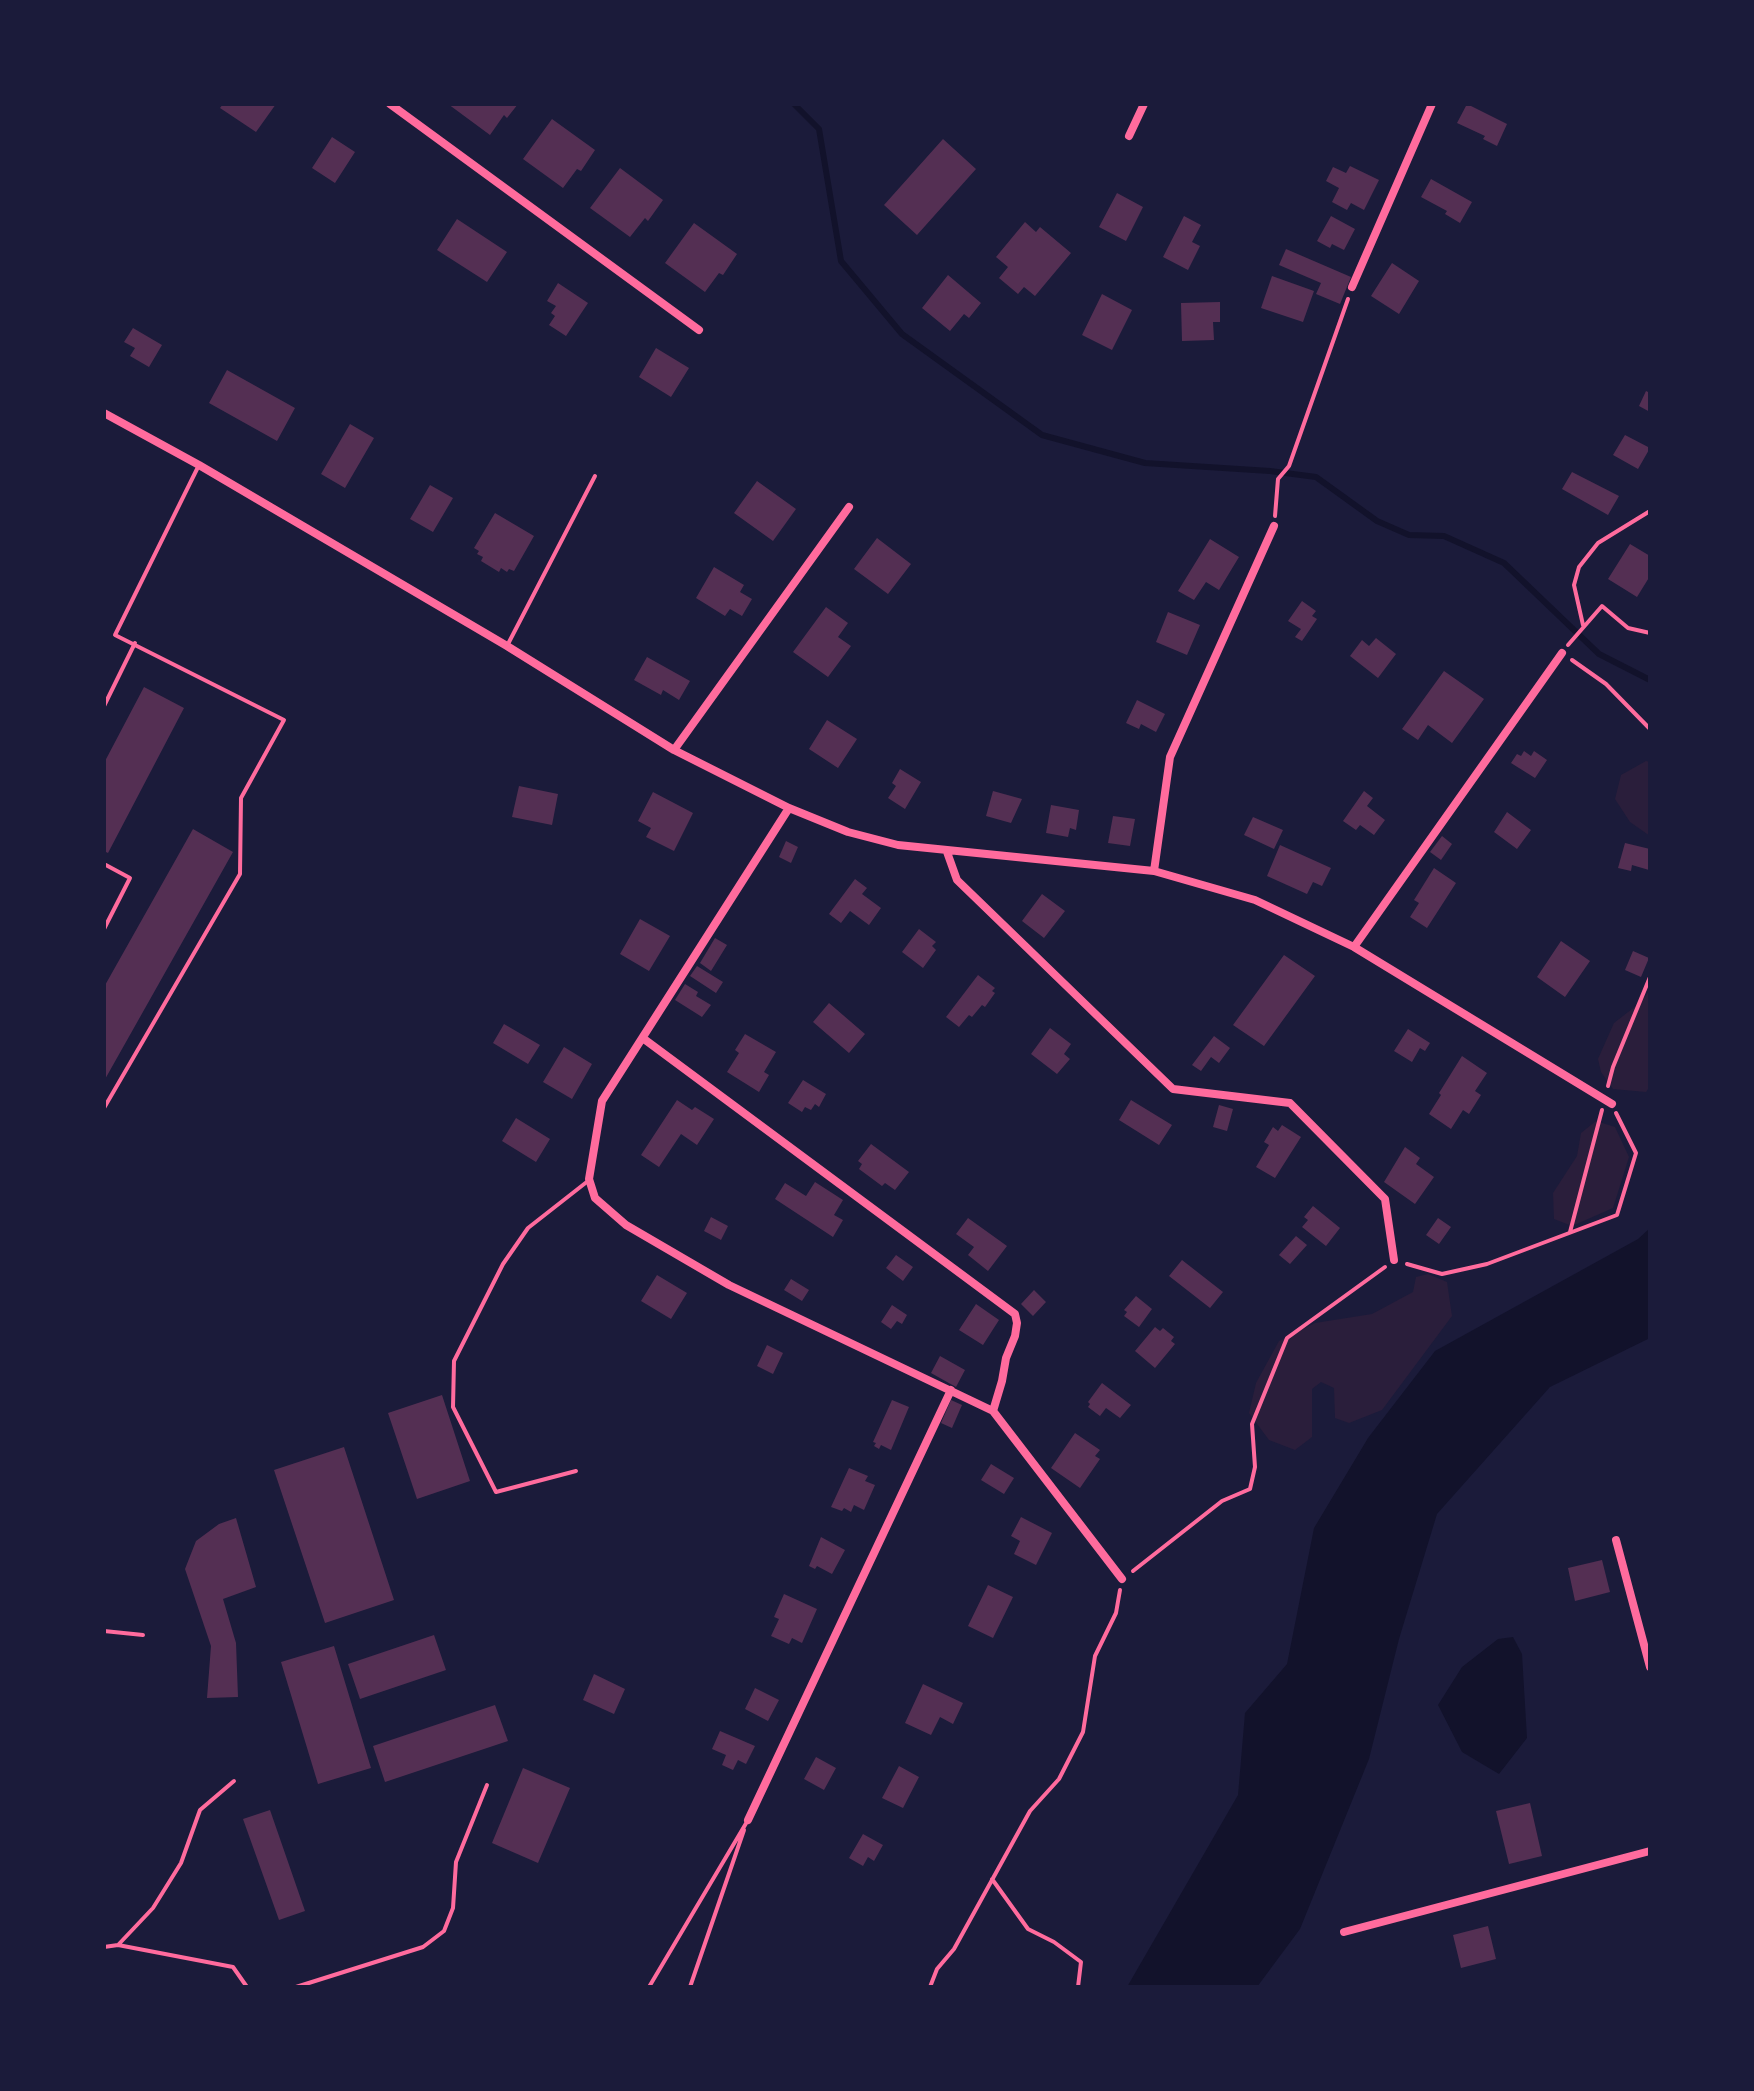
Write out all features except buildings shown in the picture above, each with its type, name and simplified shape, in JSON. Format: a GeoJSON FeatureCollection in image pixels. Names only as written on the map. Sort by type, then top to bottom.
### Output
{"type":"FeatureCollection","features":[{"type":"Feature","properties":{"kind":"street"},"geometry":{"type":"LineString","coordinates":[[390,104],[699,330]]}},
{"type":"Feature","properties":{"kind":"street"},"geometry":{"type":"LineString","coordinates":[[1129,136],[1144,104]]}},
{"type":"Feature","properties":{"kind":"street"},"geometry":{"type":"LineString","coordinates":[[1352,287],[1432,104]]}},
{"type":"Feature","properties":{"kind":"street"},"geometry":{"type":"LineString","coordinates":[[104,413],[199,465],[507,646],[674,750],[789,808],[848,832],[898,845],[1154,871],[1255,900],[1354,947],[1612,1104]]}},
{"type":"Feature","properties":{"kind":"street"},"geometry":{"type":"LineString","coordinates":[[674,750],[849,507]]}},
{"type":"Feature","properties":{"kind":"street"},"geometry":{"type":"LineString","coordinates":[[1154,871],[1170,757],[1274,526]]}},
{"type":"Feature","properties":{"kind":"street"},"geometry":{"type":"LineString","coordinates":[[1354,947],[1562,653]]}},
{"type":"Feature","properties":{"kind":"street"},"geometry":{"type":"LineString","coordinates":[[789,808],[602,1101],[589,1179],[595,1198],[626,1225],[729,1285],[993,1411],[1122,1579]]}},
{"type":"Feature","properties":{"kind":"street"},"geometry":{"type":"LineString","coordinates":[[947,852],[957,880],[1173,1089],[1290,1103],[1385,1199],[1394,1260]]}},
{"type":"Feature","properties":{"kind":"street"},"geometry":{"type":"LineString","coordinates":[[644,1039],[1015,1314],[1015,1336],[1006,1358],[993,1411]]}},
{"type":"Feature","properties":{"kind":"street"},"geometry":{"type":"LineString","coordinates":[[748,1820],[951,1390]]}},
{"type":"Feature","properties":{"kind":"street"},"geometry":{"type":"LineString","coordinates":[[1616,1540],[1650,1667]]}},
{"type":"Feature","properties":{"kind":"street"},"geometry":{"type":"LineString","coordinates":[[1344,1932],[1650,1851]]}},
{"type":"Feature","properties":{"kind":"lane"},"geometry":{"type":"LineString","coordinates":[[104,1108],[240,874],[241,798],[284,720],[115,635],[199,465]]}},
{"type":"Feature","properties":{"kind":"lane"},"geometry":{"type":"LineString","coordinates":[[507,646],[595,476]]}},
{"type":"Feature","properties":{"kind":"lane"},"geometry":{"type":"LineString","coordinates":[[104,706],[135,643]]}},
{"type":"Feature","properties":{"kind":"lane"},"geometry":{"type":"LineString","coordinates":[[104,864],[130,878],[104,929]]}},
{"type":"Feature","properties":{"kind":"lane"},"geometry":{"type":"LineString","coordinates":[[576,1471],[496,1492],[453,1407],[454,1361],[503,1264],[528,1228],[589,1179]]}},
{"type":"Feature","properties":{"kind":"lane"},"geometry":{"type":"LineString","coordinates":[[104,1631],[143,1635]]}},
{"type":"Feature","properties":{"kind":"lane"},"geometry":{"type":"LineString","coordinates":[[118,1945],[153,1908],[181,1863],[200,1810],[234,1781]]}},
{"type":"Feature","properties":{"kind":"lane"},"geometry":{"type":"LineString","coordinates":[[296,1987],[423,1947],[444,1931],[453,1908],[456,1862],[487,1785]]}},
{"type":"Feature","properties":{"kind":"lane"},"geometry":{"type":"LineString","coordinates":[[649,1987],[748,1820]]}},
{"type":"Feature","properties":{"kind":"lane"},"geometry":{"type":"LineString","coordinates":[[690,1987],[748,1820]]}},
{"type":"Feature","properties":{"kind":"lane"},"geometry":{"type":"LineString","coordinates":[[104,1947],[118,1945],[233,1967],[247,1987]]}},
{"type":"Feature","properties":{"kind":"path"},"geometry":{"type":"LineString","coordinates":[[1274,526],[1278,479],[1289,466],[1352,287]]}},
{"type":"Feature","properties":{"kind":"path"},"geometry":{"type":"LineString","coordinates":[[1583,625],[1574,585],[1579,567],[1598,543],[1650,511]]}},
{"type":"Feature","properties":{"kind":"path"},"geometry":{"type":"LineString","coordinates":[[1562,653],[1602,606],[1628,628],[1650,633]]}},
{"type":"Feature","properties":{"kind":"path"},"geometry":{"type":"LineString","coordinates":[[1573,644],[1568,657],[1606,684],[1650,729]]}},
{"type":"Feature","properties":{"kind":"path"},"geometry":{"type":"LineString","coordinates":[[930,1987],[937,1969],[954,1949],[1030,1811],[1059,1779],[1083,1732],[1095,1656],[1116,1613],[1122,1579],[1222,1501],[1250,1489],[1255,1467],[1252,1424],[1287,1338],[1394,1260],[1442,1274],[1487,1264],[1617,1215],[1636,1153],[1612,1104]]}},
{"type":"Feature","properties":{"kind":"path"},"geometry":{"type":"LineString","coordinates":[[992,1879],[1028,1929],[1054,1942],[1081,1962],[1078,1987]]}},
{"type":"Feature","properties":{"kind":"shaded area"},"geometry":{"type":"Polygon","coordinates":[[[1646,761],[1650,762],[1650,836],[1630,822],[1615,799],[1621,775],[1646,761]]]}},
{"type":"Feature","properties":{"kind":"shaded area"},"geometry":{"type":"Polygon","coordinates":[[[1650,990],[1650,1086],[1646,1092],[1613,1089],[1601,1072],[1598,1059],[1614,1023],[1641,1002],[1650,990]]]}},
{"type":"Feature","properties":{"kind":"shaded area"},"geometry":{"type":"Polygon","coordinates":[[[1596,1121],[1615,1127],[1629,1157],[1613,1208],[1572,1226],[1554,1219],[1553,1193],[1577,1156],[1581,1133],[1596,1121]]]}},
{"type":"Feature","properties":{"kind":"shaded area"},"geometry":{"type":"Polygon","coordinates":[[[1650,1228],[1650,1338],[1550,1387],[1437,1514],[1399,1639],[1369,1759],[1300,1929],[1257,1987],[1127,1987],[1238,1795],[1245,1713],[1287,1664],[1314,1528],[1368,1438],[1435,1351],[1638,1239],[1650,1228]]]}},
{"type":"Feature","properties":{"kind":"shaded area"},"geometry":{"type":"Polygon","coordinates":[[[1428,1274],[1447,1282],[1452,1316],[1382,1410],[1349,1423],[1335,1418],[1334,1388],[1321,1382],[1312,1389],[1312,1437],[1295,1450],[1269,1440],[1249,1413],[1256,1383],[1279,1341],[1315,1323],[1372,1314],[1413,1292],[1416,1277],[1428,1274]]]}},
{"type":"Feature","properties":{"kind":"shaded area"},"geometry":{"type":"Polygon","coordinates":[[[1513,1637],[1522,1654],[1527,1738],[1499,1774],[1462,1752],[1438,1705],[1462,1667],[1498,1639],[1513,1637]]]}},
{"type":"Feature","properties":{"kind":"waterway"},"geometry":{"type":"LineString","coordinates":[[794,104],[819,129],[841,261],[902,334],[1042,435],[1145,463],[1316,477],[1377,521],[1409,535],[1444,536],[1504,563],[1599,654],[1650,680]]}}]}
